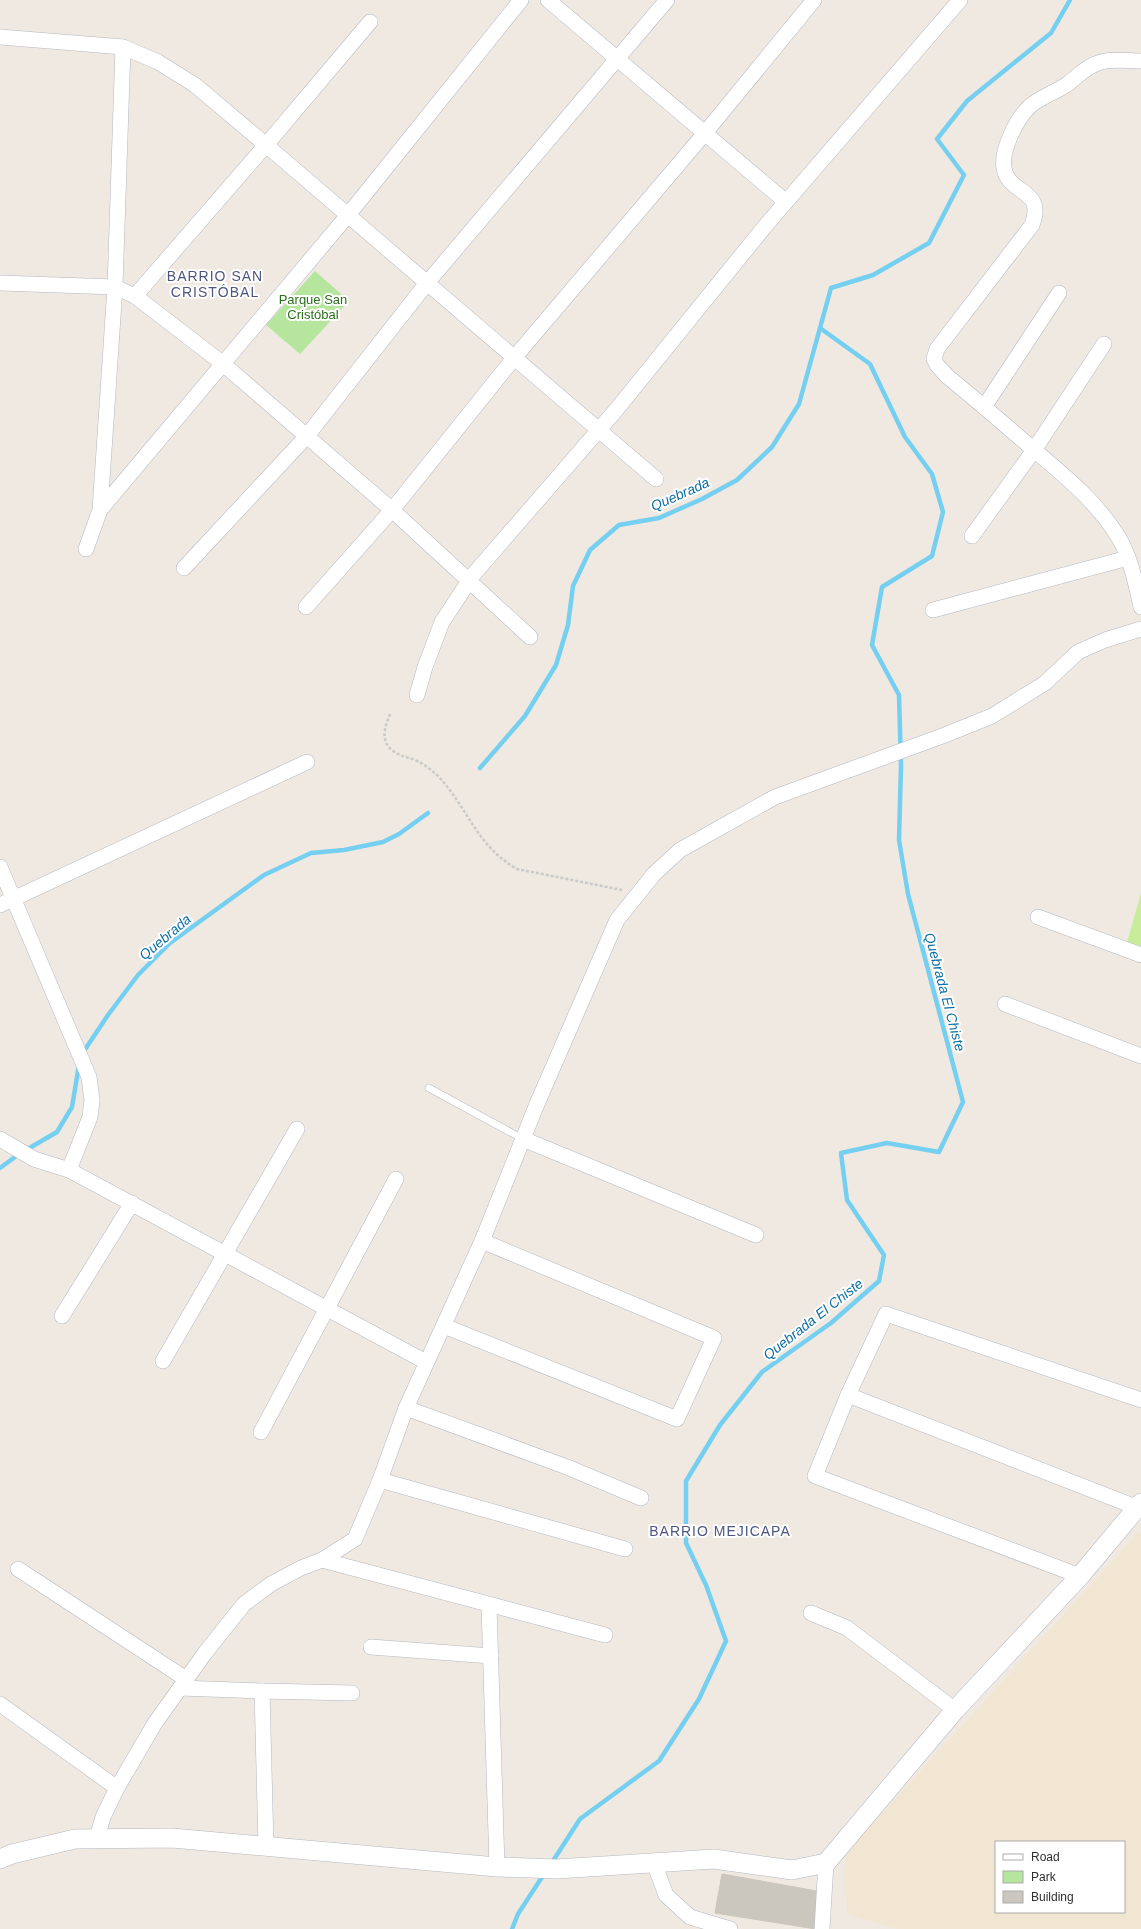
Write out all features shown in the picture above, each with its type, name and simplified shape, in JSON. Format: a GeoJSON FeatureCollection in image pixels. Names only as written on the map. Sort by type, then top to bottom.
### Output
{"type":"FeatureCollection","features":[{"type":"Feature","properties":{"kind":"street"},"geometry":{"type":"LineString","coordinates":[[100,510],[222,363],[348,215],[521,0]]}},
{"type":"Feature","properties":{"kind":"street"},"geometry":{"type":"LineString","coordinates":[[548,0],[786,202]]}},
{"type":"Feature","properties":{"kind":"street"},"geometry":{"type":"LineString","coordinates":[[184,568],[306,436],[428,283],[667,0]]}},
{"type":"Feature","properties":{"kind":"street"},"geometry":{"type":"LineString","coordinates":[[306,607],[392,510],[514,358],[705,133],[814,0]]}},
{"type":"Feature","properties":{"kind":"street"},"geometry":{"type":"LineString","coordinates":[[417,695],[424,667],[442,622],[469,581],[598,430],[786,202],[960,0]]}},
{"type":"Feature","properties":{"kind":"street"},"geometry":{"type":"LineString","coordinates":[[135,296],[370,22]]}},
{"type":"Feature","properties":{"kind":"street"},"geometry":{"type":"LineString","coordinates":[[0,37],[123,47],[158,62],[195,85],[656,479]]}},
{"type":"Feature","properties":{"kind":"street"},"geometry":{"type":"LineString","coordinates":[[86,549],[100,510],[115,287],[123,47]]}},
{"type":"Feature","properties":{"kind":"street"},"geometry":{"type":"LineString","coordinates":[[1141,61],[1104,62],[1087,68],[1066,85],[1029,107],[1013,130],[1003,158],[1004,170],[1009,181],[1031,196],[1036,207],[1032,225],[937,349],[934,358],[937,365],[948,376],[1076,485],[1102,513],[1120,539],[1128,558],[1133,571],[1141,607]]}},
{"type":"Feature","properties":{"kind":"street"},"geometry":{"type":"LineString","coordinates":[[0,283],[115,287],[135,296],[222,363],[392,510],[530,637]]}},
{"type":"Feature","properties":{"kind":"street"},"geometry":{"type":"LineString","coordinates":[[984,407],[1059,293]]}},
{"type":"Feature","properties":{"kind":"street"},"geometry":{"type":"LineString","coordinates":[[972,536],[1034,450],[1104,344]]}},
{"type":"Feature","properties":{"kind":"street"},"geometry":{"type":"LineString","coordinates":[[933,610],[1128,558]]}},
{"type":"Feature","properties":{"kind":"street"},"geometry":{"type":"LineString","coordinates":[[97,1838],[103,1817],[117,1788],[155,1723],[183,1683],[244,1604],[271,1584],[301,1568],[322,1560],[356,1538],[380,1480],[406,1408],[482,1241],[523,1139],[617,920],[654,874],[680,850],[775,797],[992,716],[1045,683],[1078,652],[1105,640],[1141,628]]}},
{"type":"Feature","properties":{"kind":"street"},"geometry":{"type":"LineString","coordinates":[[7,902],[115,850],[307,762]]}},
{"type":"Feature","properties":{"kind":"street"},"geometry":{"type":"LineString","coordinates":[[0,867],[7,902],[74,1040],[89,1077],[92,1100],[90,1117],[69,1170]]}},
{"type":"Feature","properties":{"kind":"street"},"geometry":{"type":"LineString","coordinates":[[1038,917],[1141,955]]}},
{"type":"Feature","properties":{"kind":"street"},"geometry":{"type":"LineString","coordinates":[[1005,1004],[1141,1056]]}},
{"type":"Feature","properties":{"kind":"street"},"geometry":{"type":"LineString","coordinates":[[163,1361],[297,1129]]}},
{"type":"Feature","properties":{"kind":"street"},"geometry":{"type":"LineString","coordinates":[[523,1139],[756,1235]]}},
{"type":"Feature","properties":{"kind":"street"},"geometry":{"type":"LineString","coordinates":[[1,1142],[34,1159],[69,1170],[426,1362]]}},
{"type":"Feature","properties":{"kind":"street"},"geometry":{"type":"LineString","coordinates":[[261,1432],[396,1179]]}},
{"type":"Feature","properties":{"kind":"street"},"geometry":{"type":"LineString","coordinates":[[62,1316],[132,1203]]}},
{"type":"Feature","properties":{"kind":"street"},"geometry":{"type":"LineString","coordinates":[[444,1326],[677,1419],[714,1338],[482,1241]]}},
{"type":"Feature","properties":{"kind":"street"},"geometry":{"type":"LineString","coordinates":[[1080,1576],[815,1476],[848,1395],[886,1314],[1141,1400]]}},
{"type":"Feature","properties":{"kind":"street"},"geometry":{"type":"LineString","coordinates":[[0,1859],[12,1854],[75,1839],[172,1838],[497,1867],[557,1869],[714,1858],[792,1870],[826,1863],[955,1710],[1080,1576],[1140,1507],[848,1395]]}},
{"type":"Feature","properties":{"kind":"street"},"geometry":{"type":"LineString","coordinates":[[406,1408],[566,1467],[642,1498]]}},
{"type":"Feature","properties":{"kind":"street"},"geometry":{"type":"LineString","coordinates":[[380,1480],[625,1549]]}},
{"type":"Feature","properties":{"kind":"street"},"geometry":{"type":"LineString","coordinates":[[322,1560],[605,1636]]}},
{"type":"Feature","properties":{"kind":"street"},"geometry":{"type":"LineString","coordinates":[[18,1569],[183,1683],[262,1691],[352,1693]]}},
{"type":"Feature","properties":{"kind":"street"},"geometry":{"type":"LineString","coordinates":[[489,1605],[497,1867]]}},
{"type":"Feature","properties":{"kind":"street"},"geometry":{"type":"LineString","coordinates":[[811,1613],[847,1628],[955,1710]]}},
{"type":"Feature","properties":{"kind":"street"},"geometry":{"type":"LineString","coordinates":[[370,1647],[491,1656]]}},
{"type":"Feature","properties":{"kind":"street"},"geometry":{"type":"LineString","coordinates":[[262,1691],[266,1846]]}},
{"type":"Feature","properties":{"kind":"street"},"geometry":{"type":"LineString","coordinates":[[0,1704],[117,1788]]}},
{"type":"Feature","properties":{"kind":"street"},"geometry":{"type":"LineString","coordinates":[[654,1863],[666,1895],[685,1912],[690,1916],[730,1929]]}},
{"type":"Feature","properties":{"kind":"street"},"geometry":{"type":"LineString","coordinates":[[824,1929],[826,1863]]}},
{"type":"Feature","properties":{"kind":"lane"},"geometry":{"type":"LineString","coordinates":[[429,1088],[523,1139]]}},
{"type":"Feature","properties":{"kind":"path"},"geometry":{"type":"LineString","coordinates":[[390,714],[384,730],[387,745],[396,754],[418,761],[438,776],[448,786],[485,843],[504,861],[517,869],[638,893]]}},
{"type":"Feature","properties":{"kind":"shaded area"},"geometry":{"type":"Polygon","coordinates":[[[1139,1532],[1141,1533],[1141,1929],[898,1929],[847,1914],[845,1854],[1139,1532]]]}},
{"type":"Feature","properties":{"kind":"green space","name":"Parque San Cristóbal"},"geometry":{"type":"Polygon","coordinates":[[[315,271],[349,301],[300,354],[266,325],[315,271]]]}},
{"type":"Feature","properties":{"kind":"green space"},"geometry":{"type":"Polygon","coordinates":[[[1141,893],[1141,951],[1126,946],[1141,893]]]}},
{"type":"Feature","properties":{"kind":"building"},"geometry":{"type":"Polygon","coordinates":[[[722,1874],[822,1892],[816,1929],[715,1913],[722,1874]]]}},
{"type":"Feature","properties":{"kind":"waterway","name":"Quebrada El Chiste"},"geometry":{"type":"LineString","coordinates":[[551,1864],[580,1819],[659,1761],[699,1699],[726,1641],[706,1585],[686,1543],[686,1481],[720,1425],[762,1372],[831,1323],[879,1281],[884,1255],[847,1200],[841,1153],[887,1143],[939,1152],[963,1102],[908,894],[899,840],[901,766],[899,695],[872,645],[882,587],[932,556],[943,512],[932,474],[905,437],[870,364],[820,328],[831,288],[873,275],[929,243],[964,175],[937,139],[967,101],[1051,33],[1070,0]]}},
{"type":"Feature","properties":{"kind":"waterway","name":"Quebrada"},"geometry":{"type":"LineString","coordinates":[[480,768],[525,716],[556,665],[568,625],[573,586],[590,550],[619,525],[659,518],[702,499],[737,480],[772,447],[799,404],[820,328]]}},
{"type":"Feature","properties":{"kind":"waterway","name":"Quebrada"},"geometry":{"type":"LineString","coordinates":[[82,1054],[108,1015],[138,975],[170,943],[264,875],[311,853],[344,850],[383,842],[399,834],[428,813]]}},
{"type":"Feature","properties":{"kind":"waterway","name":"Quebrada"},"geometry":{"type":"LineString","coordinates":[[26,1150],[57,1132],[72,1107],[79,1065]]}},
{"type":"Feature","properties":{"kind":"waterway","name":"Quebrada"},"geometry":{"type":"LineString","coordinates":[[0,1168],[19,1154]]}},
{"type":"Feature","properties":{"kind":"waterway","name":"Quebrada El Chiste"},"geometry":{"type":"LineString","coordinates":[[512,1929],[518,1914],[544,1874]]}},
{"type":"Feature","properties":{"kind":"district","name":"BARRIO SAN CRISTÓBAL"},"geometry":{"type":"Point","coordinates":[215,284]}},
{"type":"Feature","properties":{"kind":"district","name":"BARRIO MEJICAPA"},"geometry":{"type":"Point","coordinates":[720,1531]}}]}
